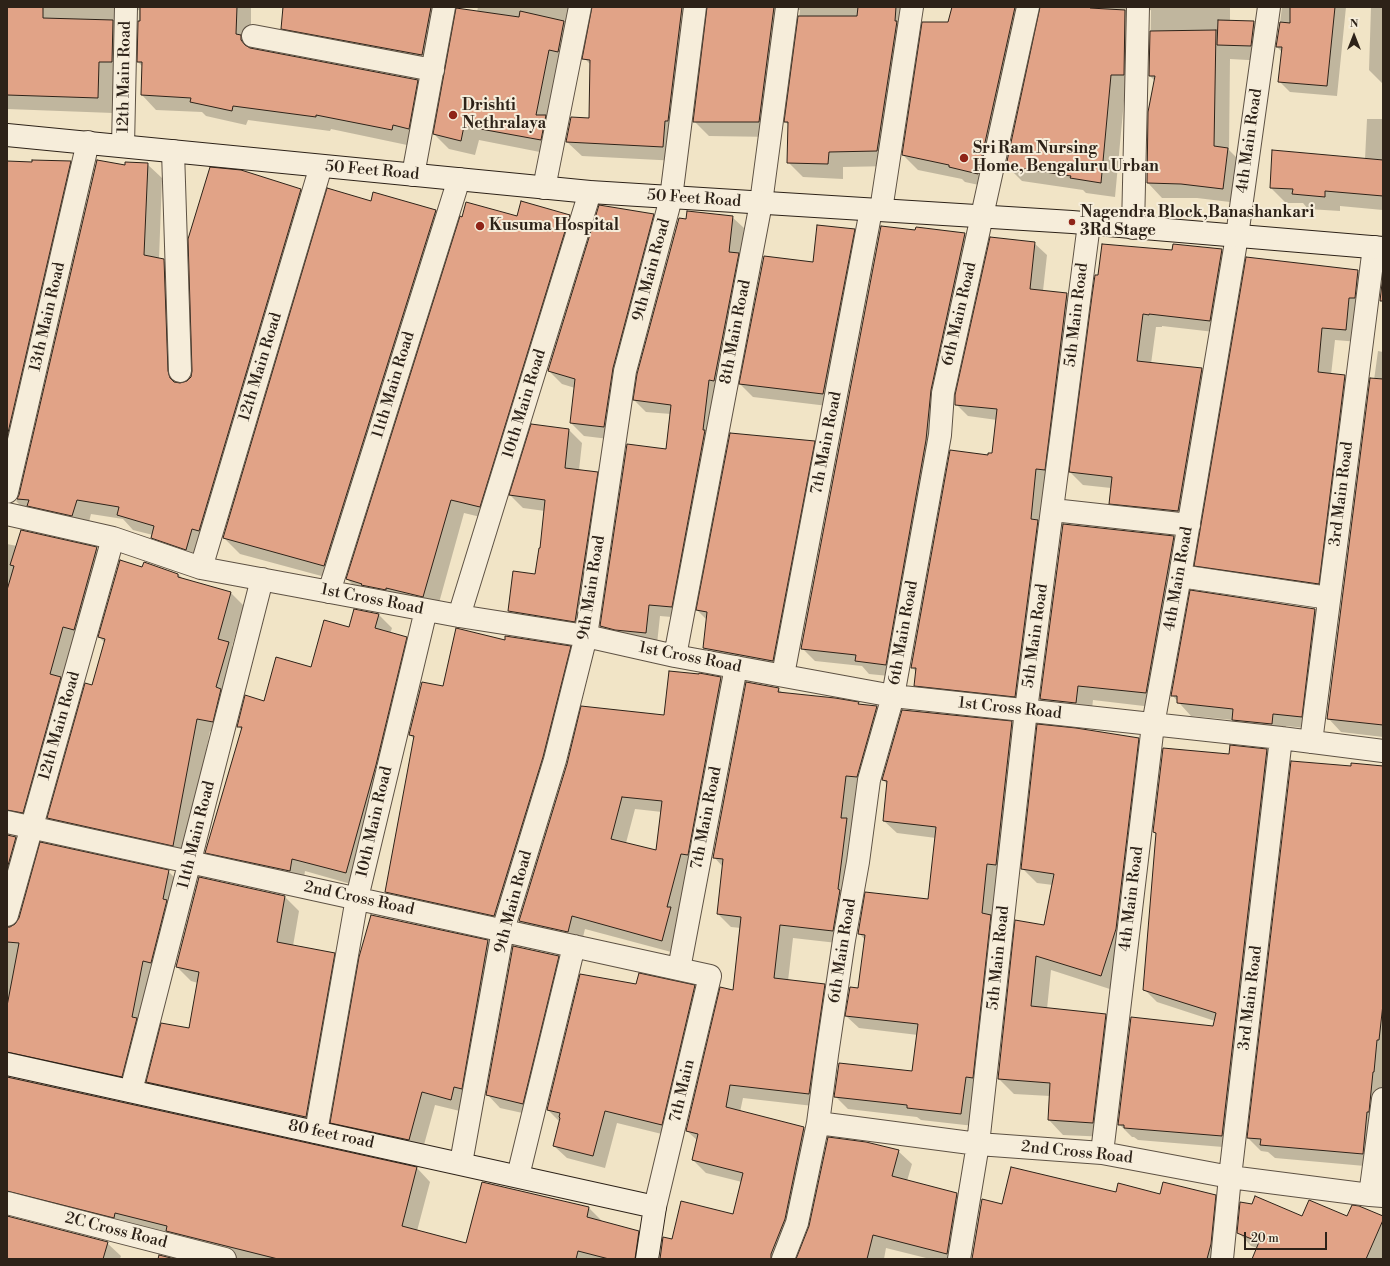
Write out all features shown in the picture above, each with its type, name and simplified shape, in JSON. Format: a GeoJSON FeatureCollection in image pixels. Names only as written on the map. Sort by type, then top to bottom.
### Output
{"type":"FeatureCollection","features":[{"type":"Feature","properties":{"kind":"street","name":"12th Main Road"},"geometry":{"type":"LineString","coordinates":[[123,146],[126,7]]}},
{"type":"Feature","properties":{"kind":"street"},"geometry":{"type":"LineString","coordinates":[[413,175],[444,7]]}},
{"type":"Feature","properties":{"kind":"street"},"geometry":{"type":"LineString","coordinates":[[544,188],[580,7]]}},
{"type":"Feature","properties":{"kind":"street","name":"9th Main Road"},"geometry":{"type":"LineString","coordinates":[[461,1163],[503,930],[554,760],[586,636],[624,371],[671,198],[695,7]]}},
{"type":"Feature","properties":{"kind":"street","name":"8th Main Road"},"geometry":{"type":"LineString","coordinates":[[675,656],[761,203],[787,7]]}},
{"type":"Feature","properties":{"kind":"street","name":"7th Main Road"},"geometry":{"type":"LineString","coordinates":[[784,675],[876,210],[912,7]]}},
{"type":"Feature","properties":{"kind":"street","name":"6th Main Road"},"geometry":{"type":"LineString","coordinates":[[783,1259],[797,1223],[818,1123],[828,1047],[844,940],[858,862],[869,780],[893,696],[940,435],[943,393],[1028,7]]}},
{"type":"Feature","properties":{"kind":"street"},"geometry":{"type":"LineString","coordinates":[[1133,228],[1138,7]]}},
{"type":"Feature","properties":{"kind":"street","name":"4th Main Road"},"geometry":{"type":"LineString","coordinates":[[1102,1153],[1153,725],[1189,525],[1237,236],[1269,7]]}},
{"type":"Feature","properties":{"kind":"street"},"geometry":{"type":"LineString","coordinates":[[253,36],[433,70]]}},
{"type":"Feature","properties":{"kind":"street","name":"50 Feet Road"},"geometry":{"type":"LineString","coordinates":[[7,135],[590,192],[1089,224],[1378,248]]}},
{"type":"Feature","properties":{"kind":"street","name":"13th Main Road"},"geometry":{"type":"LineString","coordinates":[[7,492],[88,142]]}},
{"type":"Feature","properties":{"kind":"street"},"geometry":{"type":"LineString","coordinates":[[173,151],[180,371]]}},
{"type":"Feature","properties":{"kind":"street","name":"12th Main Road"},"geometry":{"type":"LineString","coordinates":[[201,568],[321,166]]}},
{"type":"Feature","properties":{"kind":"street","name":"11th Main Road"},"geometry":{"type":"LineString","coordinates":[[329,592],[459,179]]}},
{"type":"Feature","properties":{"kind":"street","name":"10th Main Road"},"geometry":{"type":"LineString","coordinates":[[459,616],[590,192]]}},
{"type":"Feature","properties":{"kind":"street","name":"5th Main Road"},"geometry":{"type":"LineString","coordinates":[[959,1259],[978,1144],[1026,710],[1089,224]]}},
{"type":"Feature","properties":{"kind":"street","name":"3rd Main Road"},"geometry":{"type":"LineString","coordinates":[[1311,742],[1329,598],[1378,248]]}},
{"type":"Feature","properties":{"kind":"street"},"geometry":{"type":"LineString","coordinates":[[1053,510],[1189,525]]}},
{"type":"Feature","properties":{"kind":"street","name":"1st Cross Road"},"geometry":{"type":"LineString","coordinates":[[7,514],[112,538],[201,568],[459,616],[586,636],[675,656],[893,696],[1281,738],[1383,751]]}},
{"type":"Feature","properties":{"kind":"street","name":"12th Main Road"},"geometry":{"type":"LineString","coordinates":[[7,915],[112,538]]}},
{"type":"Feature","properties":{"kind":"street"},"geometry":{"type":"LineString","coordinates":[[1180,576],[1329,598]]}},
{"type":"Feature","properties":{"kind":"street","name":"11th Main Road"},"geometry":{"type":"LineString","coordinates":[[131,1091],[262,579]]}},
{"type":"Feature","properties":{"kind":"street","name":"10th Main Road"},"geometry":{"type":"LineString","coordinates":[[316,1132],[357,898],[426,610]]}},
{"type":"Feature","properties":{"kind":"street","name":"7th Main Road"},"geometry":{"type":"LineString","coordinates":[[679,969],[736,667]]}},
{"type":"Feature","properties":{"kind":"street","name":"3rd Main Road"},"geometry":{"type":"LineString","coordinates":[[1222,1259],[1230,1177],[1281,738]]}},
{"type":"Feature","properties":{"kind":"street","name":"2nd Cross Road"},"geometry":{"type":"LineString","coordinates":[[7,822],[710,976]]}},
{"type":"Feature","properties":{"kind":"street"},"geometry":{"type":"LineString","coordinates":[[518,1176],[574,946]]}},
{"type":"Feature","properties":{"kind":"street","name":"7th Main"},"geometry":{"type":"LineString","coordinates":[[655,1207],[710,976]]}},
{"type":"Feature","properties":{"kind":"street","name":"80 feet road"},"geometry":{"type":"LineString","coordinates":[[7,1064],[655,1207]]}},
{"type":"Feature","properties":{"kind":"street"},"geometry":{"type":"LineString","coordinates":[[1377,1195],[1383,1099]]}},
{"type":"Feature","properties":{"kind":"street","name":"2nd Cross Road"},"geometry":{"type":"LineString","coordinates":[[818,1123],[978,1144],[1102,1153],[1230,1177],[1377,1195]]}},
{"type":"Feature","properties":{"kind":"street","name":"2C Cross Road"},"geometry":{"type":"LineString","coordinates":[[7,1203],[225,1259]]}},
{"type":"Feature","properties":{"kind":"street"},"geometry":{"type":"LineString","coordinates":[[647,1259],[655,1207]]}},
{"type":"Feature","properties":{"kind":"building"},"geometry":{"type":"Polygon","coordinates":[[[7,7],[43,7],[43,18],[113,20],[112,62],[99,62],[98,98],[7,95],[7,7]]]}},
{"type":"Feature","properties":{"kind":"building"},"geometry":{"type":"Polygon","coordinates":[[[140,7],[237,7],[236,34],[241,35],[241,40],[250,48],[418,80],[409,129],[393,125],[392,130],[316,115],[316,117],[233,106],[232,111],[190,102],[191,98],[141,95],[142,62],[137,62],[138,21],[140,21],[140,7]]]}},
{"type":"Feature","properties":{"kind":"building"},"geometry":{"type":"Polygon","coordinates":[[[283,7],[431,7],[422,55],[281,29],[283,7]]]}},
{"type":"Feature","properties":{"kind":"building"},"geometry":{"type":"Polygon","coordinates":[[[592,7],[682,7],[668,121],[665,121],[663,147],[566,142],[571,117],[589,118],[590,60],[582,59],[592,7]]]}},
{"type":"Feature","properties":{"kind":"building"},"geometry":{"type":"Polygon","coordinates":[[[707,7],[774,7],[759,122],[693,122],[707,7]]]}},
{"type":"Feature","properties":{"kind":"building"},"geometry":{"type":"Polygon","coordinates":[[[858,7],[896,7],[895,21],[897,21],[877,151],[829,152],[828,164],[787,163],[788,122],[784,122],[798,16],[857,16],[858,7]]]}},
{"type":"Feature","properties":{"kind":"building"},"geometry":{"type":"Polygon","coordinates":[[[952,7],[1015,7],[978,174],[949,167],[949,165],[902,155],[922,22],[948,22],[952,7]]]}},
{"type":"Feature","properties":{"kind":"building"},"geometry":{"type":"Polygon","coordinates":[[[1040,7],[1090,7],[1125,10],[1124,75],[1111,75],[1101,183],[1070,178],[1071,176],[1006,166],[1040,7]]]}},
{"type":"Feature","properties":{"kind":"building"},"geometry":{"type":"Polygon","coordinates":[[[1290,7],[1335,7],[1327,86],[1278,82],[1282,47],[1276,47],[1280,22],[1290,23],[1290,7]]]}},
{"type":"Feature","properties":{"kind":"building"},"geometry":{"type":"Polygon","coordinates":[[[456,8],[519,17],[520,11],[564,21],[558,52],[549,50],[536,115],[546,115],[541,140],[464,126],[461,141],[433,134],[456,8]]]}},
{"type":"Feature","properties":{"kind":"building"},"geometry":{"type":"Polygon","coordinates":[[[1218,20],[1254,21],[1251,46],[1217,45],[1218,20]]]}},
{"type":"Feature","properties":{"kind":"building"},"geometry":{"type":"Polygon","coordinates":[[[1216,30],[1214,146],[1228,148],[1223,189],[1181,184],[1147,183],[1148,112],[1155,76],[1149,76],[1150,31],[1216,30]]]}},
{"type":"Feature","properties":{"kind":"building"},"geometry":{"type":"Polygon","coordinates":[[[1272,150],[1383,160],[1383,196],[1325,191],[1325,197],[1292,194],[1293,189],[1270,188],[1272,150]]]}},
{"type":"Feature","properties":{"kind":"building"},"geometry":{"type":"Polygon","coordinates":[[[32,160],[71,161],[7,437],[7,161],[32,162],[32,160]]]}},
{"type":"Feature","properties":{"kind":"building"},"geometry":{"type":"Polygon","coordinates":[[[97,160],[125,165],[125,162],[148,163],[144,255],[164,259],[168,371],[170,378],[174,382],[180,383],[187,381],[191,377],[192,371],[188,239],[210,167],[241,170],[301,189],[199,531],[192,529],[186,550],[151,538],[154,526],[117,515],[119,507],[77,500],[72,516],[27,506],[29,500],[17,499],[97,160]]]}},
{"type":"Feature","properties":{"kind":"building"},"geometry":{"type":"Polygon","coordinates":[[[327,188],[371,201],[373,192],[436,210],[324,566],[223,538],[327,188]]]}},
{"type":"Feature","properties":{"kind":"building"},"geometry":{"type":"Polygon","coordinates":[[[521,201],[570,215],[480,507],[451,500],[423,597],[386,588],[386,590],[361,585],[362,584],[346,579],[460,216],[462,217],[466,202],[517,216],[521,201]]]}},
{"type":"Feature","properties":{"kind":"building"},"geometry":{"type":"Polygon","coordinates":[[[599,205],[654,214],[613,368],[604,427],[570,423],[575,379],[548,371],[599,205]]]}},
{"type":"Feature","properties":{"kind":"building"},"geometry":{"type":"Polygon","coordinates":[[[687,211],[733,216],[729,252],[739,253],[714,381],[709,380],[703,430],[705,430],[672,607],[649,605],[646,633],[615,630],[600,626],[627,444],[666,449],[671,405],[633,400],[637,374],[679,218],[686,219],[687,211]]]}},
{"type":"Feature","properties":{"kind":"building"},"geometry":{"type":"Polygon","coordinates":[[[817,225],[855,229],[823,394],[739,384],[764,256],[813,262],[817,225]]]}},
{"type":"Feature","properties":{"kind":"building"},"geometry":{"type":"Polygon","coordinates":[[[881,226],[915,230],[916,227],[965,233],[931,390],[926,440],[886,665],[855,661],[856,655],[801,649],[881,226]]]}},
{"type":"Feature","properties":{"kind":"building"},"geometry":{"type":"Polygon","coordinates":[[[990,237],[1035,242],[1030,289],[1067,293],[1045,470],[1036,469],[1031,519],[1038,520],[1015,697],[914,686],[916,668],[911,668],[950,450],[988,455],[988,453],[992,453],[997,409],[955,405],[955,395],[990,237]]]}},
{"type":"Feature","properties":{"kind":"building"},"geometry":{"type":"Polygon","coordinates":[[[1102,244],[1172,250],[1173,244],[1222,249],[1210,321],[1143,314],[1137,361],[1202,368],[1178,511],[1109,504],[1112,477],[1069,472],[1095,275],[1098,275],[1102,244]]]}},
{"type":"Feature","properties":{"kind":"building"},"geometry":{"type":"Polygon","coordinates":[[[1246,257],[1358,270],[1355,298],[1349,298],[1346,330],[1322,328],[1318,372],[1345,375],[1319,584],[1194,566],[1246,257]]]}},
{"type":"Feature","properties":{"kind":"building"},"geometry":{"type":"Polygon","coordinates":[[[1383,275],[1383,301],[1380,301],[1383,275]]]}},
{"type":"Feature","properties":{"kind":"building"},"geometry":{"type":"Polygon","coordinates":[[[1370,378],[1383,379],[1383,725],[1327,719],[1370,378]]]}},
{"type":"Feature","properties":{"kind":"building"},"geometry":{"type":"Polygon","coordinates":[[[531,424],[569,429],[565,468],[598,472],[575,622],[508,611],[513,571],[535,574],[540,548],[545,500],[509,495],[531,424]]]}},
{"type":"Feature","properties":{"kind":"building"},"geometry":{"type":"Polygon","coordinates":[[[730,433],[815,441],[773,661],[703,648],[707,612],[696,610],[730,433]]]}},
{"type":"Feature","properties":{"kind":"building"},"geometry":{"type":"Polygon","coordinates":[[[1063,524],[1174,536],[1146,693],[1078,686],[1076,703],[1040,699],[1063,524]]]}},
{"type":"Feature","properties":{"kind":"building"},"geometry":{"type":"Polygon","coordinates":[[[21,530],[97,547],[74,630],[63,627],[50,674],[61,677],[23,813],[7,810],[7,590],[14,566],[10,565],[21,530]]]}},
{"type":"Feature","properties":{"kind":"building"},"geometry":{"type":"Polygon","coordinates":[[[120,560],[142,567],[144,562],[178,574],[178,577],[231,592],[218,639],[229,642],[216,687],[221,689],[213,722],[197,719],[173,846],[47,818],[85,683],[92,685],[105,639],[98,637],[120,560]]]}},
{"type":"Feature","properties":{"kind":"building"},"geometry":{"type":"Polygon","coordinates":[[[1190,590],[1315,609],[1302,717],[1273,714],[1272,724],[1232,720],[1233,709],[1177,703],[1177,696],[1171,696],[1190,590]]]}},
{"type":"Feature","properties":{"kind":"building"},"geometry":{"type":"Polygon","coordinates":[[[354,609],[379,614],[375,628],[407,637],[376,765],[346,873],[292,859],[290,871],[205,853],[242,727],[237,727],[245,695],[264,701],[276,657],[311,667],[324,620],[349,627],[354,609]]]}},
{"type":"Feature","properties":{"kind":"building"},"geometry":{"type":"Polygon","coordinates":[[[456,628],[505,640],[505,636],[571,646],[543,757],[494,916],[385,892],[414,736],[409,735],[422,682],[443,686],[456,628]]]}},
{"type":"Feature","properties":{"kind":"building"},"geometry":{"type":"Polygon","coordinates":[[[669,671],[699,673],[721,677],[688,855],[681,854],[667,907],[671,907],[662,941],[572,916],[568,932],[519,921],[567,764],[581,706],[664,715],[669,671]],[[622,797],[611,839],[656,850],[662,801],[622,797]]]}},
{"type":"Feature","properties":{"kind":"building"},"geometry":{"type":"Polygon","coordinates":[[[746,682],[779,688],[778,692],[835,698],[859,702],[858,704],[877,706],[857,777],[846,776],[841,818],[847,818],[838,889],[840,890],[833,931],[780,925],[774,978],[825,984],[809,1094],[730,1085],[726,1107],[804,1127],[785,1219],[771,1254],[771,1259],[660,1259],[663,1237],[672,1239],[681,1201],[733,1214],[743,1173],[692,1160],[698,1134],[686,1131],[720,987],[733,990],[741,917],[717,914],[723,859],[713,858],[746,682]]]}},
{"type":"Feature","properties":{"kind":"building"},"geometry":{"type":"Polygon","coordinates":[[[902,710],[1012,721],[996,865],[987,864],[982,913],[991,915],[973,1078],[966,1077],[961,1114],[907,1108],[907,1105],[834,1097],[839,1063],[912,1071],[918,1024],[845,1016],[850,987],[858,988],[865,935],[858,934],[865,892],[928,899],[936,827],[883,821],[887,781],[882,780],[902,710]]]}},
{"type":"Feature","properties":{"kind":"building"},"geometry":{"type":"Polygon","coordinates":[[[1037,724],[1076,728],[1139,738],[1116,929],[1101,976],[1036,956],[1031,1006],[1106,1014],[1093,1123],[1048,1120],[1050,1083],[998,1079],[1015,920],[1044,925],[1054,874],[1021,869],[1037,724]]]}},
{"type":"Feature","properties":{"kind":"building"},"geometry":{"type":"Polygon","coordinates":[[[1230,745],[1267,749],[1222,1136],[1124,1128],[1124,1125],[1118,1125],[1131,1017],[1213,1026],[1216,1013],[1143,990],[1156,833],[1153,832],[1163,748],[1229,754],[1230,745]]]}},
{"type":"Feature","properties":{"kind":"building"},"geometry":{"type":"Polygon","coordinates":[[[1291,761],[1351,766],[1351,763],[1383,766],[1383,1004],[1379,1040],[1377,1040],[1369,1112],[1367,1112],[1363,1154],[1260,1145],[1261,1139],[1247,1138],[1291,761]]]}},
{"type":"Feature","properties":{"kind":"building"},"geometry":{"type":"Polygon","coordinates":[[[7,835],[16,837],[7,869],[7,835]]]}},
{"type":"Feature","properties":{"kind":"building"},"geometry":{"type":"Polygon","coordinates":[[[40,842],[169,870],[163,899],[167,900],[151,963],[143,961],[132,1017],[137,1018],[122,1077],[7,1052],[7,1006],[19,943],[7,942],[7,927],[15,924],[19,918],[40,842]]]}},
{"type":"Feature","properties":{"kind":"building"},"geometry":{"type":"Polygon","coordinates":[[[199,877],[285,896],[277,942],[335,953],[306,1117],[146,1082],[161,1023],[189,1028],[199,972],[176,967],[199,877]]]}},
{"type":"Feature","properties":{"kind":"building"},"geometry":{"type":"Polygon","coordinates":[[[371,915],[488,940],[462,1089],[454,1087],[451,1100],[422,1092],[409,1140],[330,1123],[359,957],[371,915]]]}},
{"type":"Feature","properties":{"kind":"building"},"geometry":{"type":"Polygon","coordinates":[[[513,946],[559,956],[523,1104],[486,1095],[513,946]]]}},
{"type":"Feature","properties":{"kind":"building"},"geometry":{"type":"Polygon","coordinates":[[[639,973],[695,985],[662,1125],[605,1111],[593,1156],[553,1146],[560,1113],[547,1110],[580,974],[636,984],[639,973]]]}},
{"type":"Feature","properties":{"kind":"building"},"geometry":{"type":"Polygon","coordinates":[[[7,1077],[417,1167],[402,1226],[466,1243],[482,1182],[589,1207],[587,1217],[639,1231],[635,1259],[609,1259],[578,1251],[576,1259],[278,1259],[166,1231],[167,1226],[115,1213],[114,1218],[7,1191],[7,1077]]]}},
{"type":"Feature","properties":{"kind":"building"},"geometry":{"type":"Polygon","coordinates":[[[828,1137],[866,1142],[899,1150],[892,1176],[957,1193],[947,1254],[873,1235],[867,1259],[796,1259],[809,1226],[828,1137]]]}},
{"type":"Feature","properties":{"kind":"building"},"geometry":{"type":"Polygon","coordinates":[[[1011,1167],[1116,1192],[1118,1183],[1160,1194],[1163,1182],[1216,1195],[1211,1244],[1207,1259],[972,1259],[982,1199],[1002,1204],[1011,1167]]]}},
{"type":"Feature","properties":{"kind":"building"},"geometry":{"type":"Polygon","coordinates":[[[1255,1196],[1302,1216],[1309,1200],[1347,1216],[1352,1205],[1359,1206],[1383,1216],[1383,1220],[1366,1259],[1252,1259],[1259,1242],[1237,1233],[1240,1202],[1252,1204],[1255,1196]]]}},
{"type":"Feature","properties":{"kind":"building"},"geometry":{"type":"Polygon","coordinates":[[[7,1216],[108,1242],[103,1259],[7,1259],[7,1216]]]}},
{"type":"Feature","properties":{"kind":"building"},"geometry":{"type":"Polygon","coordinates":[[[159,1255],[175,1259],[158,1259],[159,1255]]]}},
{"type":"Feature","properties":{"kind":"place","name":"Drishti Nethralaya"},"geometry":{"type":"Point","coordinates":[453,115]}},
{"type":"Feature","properties":{"kind":"place","name":"Sri Ram Nursing Home, Bengaluru Urban"},"geometry":{"type":"Point","coordinates":[964,158]}},
{"type":"Feature","properties":{"kind":"place","name":"Nagendra Block,Banashankari 3Rd Stage"},"geometry":{"type":"Point","coordinates":[1072,222]}},
{"type":"Feature","properties":{"kind":"place","name":"Kusuma Hospital"},"geometry":{"type":"Point","coordinates":[480,226]}}]}
